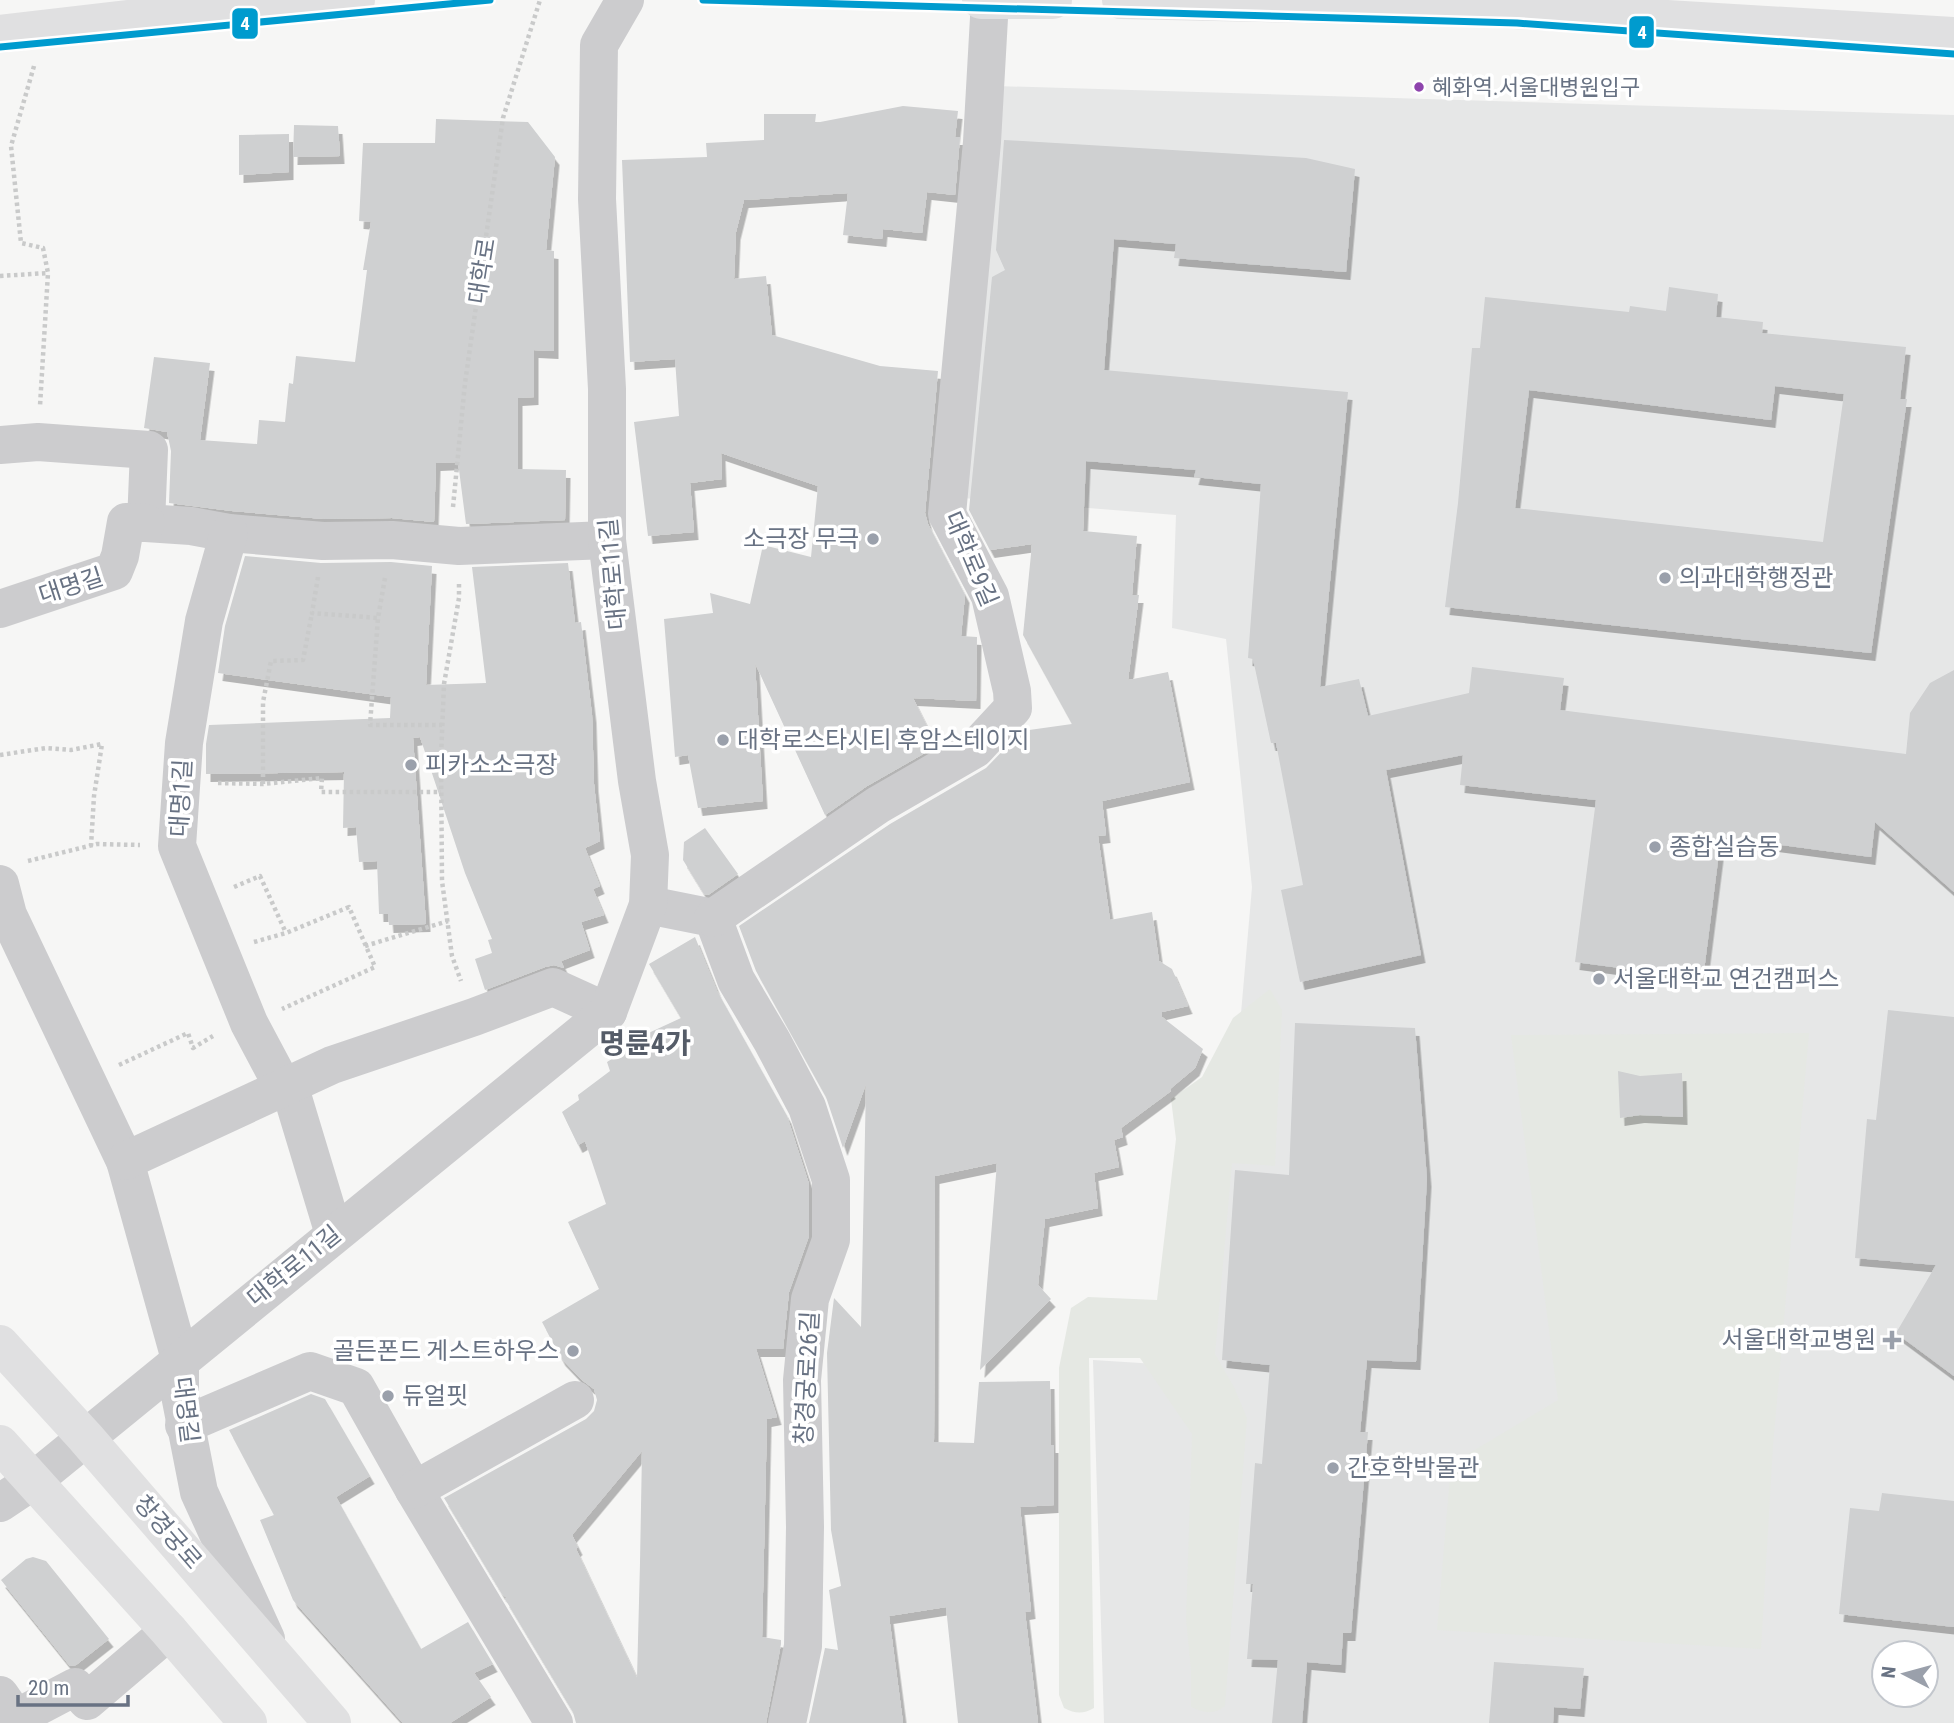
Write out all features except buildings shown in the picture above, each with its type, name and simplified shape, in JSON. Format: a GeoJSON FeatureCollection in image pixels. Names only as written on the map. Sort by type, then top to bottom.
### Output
{"type":"FeatureCollection","features":[{"type":"Feature","properties":{"kind":"main road"},"geometry":{"type":"LineString","coordinates":[[0,34],[44,29],[159,8],[356,0]]}},
{"type":"Feature","properties":{"kind":"main road"},"geometry":{"type":"LineString","coordinates":[[981,0],[1054,0]]}},
{"type":"Feature","properties":{"kind":"main road"},"geometry":{"type":"LineString","coordinates":[[1121,0],[1483,4],[1954,36]]}},
{"type":"Feature","properties":{"kind":"main road","name":"창경궁로"},"geometry":{"type":"LineString","coordinates":[[0,1344],[85,1437],[332,1723]]}},
{"type":"Feature","properties":{"kind":"main road"},"geometry":{"type":"LineString","coordinates":[[0,1444],[169,1630],[248,1723]]}},
{"type":"Feature","properties":{"kind":"street","name":"대학로11길"},"geometry":{"type":"LineString","coordinates":[[0,1503],[33,1481],[608,1012],[648,905],[650,855],[637,781],[607,540],[607,389],[597,199],[599,45],[625,0]]}},
{"type":"Feature","properties":{"kind":"street","name":"대학로9길"},"geometry":{"type":"LineString","coordinates":[[713,918],[878,805],[975,749],[1013,708],[1013,691],[990,596],[947,514],[982,142],[990,0]]}},
{"type":"Feature","properties":{"kind":"street"},"geometry":{"type":"LineString","coordinates":[[0,445],[38,442],[149,450],[146,523],[323,541],[392,540],[459,546],[607,540]]}},
{"type":"Feature","properties":{"kind":"street","name":"대명길"},"geometry":{"type":"LineString","coordinates":[[0,609],[114,572],[120,556],[126,522],[146,523]]}},
{"type":"Feature","properties":{"kind":"street","name":"대명1길"},"geometry":{"type":"LineString","coordinates":[[229,533],[204,621],[184,743],[177,846],[247,1019],[283,1087],[293,1098],[334,1234]]}},
{"type":"Feature","properties":{"kind":"street","name":"대명길"},"geometry":{"type":"LineString","coordinates":[[13,873],[8,915],[125,1161],[180,1359],[180,1395],[184,1425],[200,1492],[271,1651]]}},
{"type":"Feature","properties":{"kind":"street"},"geometry":{"type":"LineString","coordinates":[[648,905],[713,918]]}},
{"type":"Feature","properties":{"kind":"street","name":"창경궁로26길"},"geometry":{"type":"LineString","coordinates":[[713,918],[736,980],[807,1107],[831,1180],[831,1240],[810,1299],[802,1380],[803,1646],[787,1723]]}},
{"type":"Feature","properties":{"kind":"street"},"geometry":{"type":"LineString","coordinates":[[125,1161],[332,1065],[553,987],[608,1012]]}},
{"type":"Feature","properties":{"kind":"street"},"geometry":{"type":"LineString","coordinates":[[184,1425],[310,1371],[356,1387],[414,1490],[554,1723]]}},
{"type":"Feature","properties":{"kind":"street"},"geometry":{"type":"LineString","coordinates":[[414,1490],[575,1400]]}},
{"type":"Feature","properties":{"kind":"street"},"geometry":{"type":"LineString","coordinates":[[0,1695],[16,1718],[75,1687],[87,1701],[169,1630]]}},
{"type":"Feature","properties":{"kind":"path","name":"대학로"},"geometry":{"type":"LineString","coordinates":[[459,546],[452,526],[465,383],[497,175],[503,118],[541,0]]}},
{"type":"Feature","properties":{"kind":"path"},"geometry":{"type":"LineString","coordinates":[[38,442],[48,273],[43,248],[21,243],[11,146],[44,29]]}},
{"type":"Feature","properties":{"kind":"path"},"geometry":{"type":"LineString","coordinates":[[0,276],[48,273]]}},
{"type":"Feature","properties":{"kind":"path"},"geometry":{"type":"LineString","coordinates":[[392,540],[378,618],[370,725],[442,725]]}},
{"type":"Feature","properties":{"kind":"path"},"geometry":{"type":"LineString","coordinates":[[263,783],[263,702],[271,661],[303,660],[323,541]]}},
{"type":"Feature","properties":{"kind":"path"},"geometry":{"type":"LineString","coordinates":[[459,546],[459,598],[444,684],[442,881],[452,956],[474,1017]]}},
{"type":"Feature","properties":{"kind":"path"},"geometry":{"type":"LineString","coordinates":[[312,613],[378,618]]}},
{"type":"Feature","properties":{"kind":"path"},"geometry":{"type":"LineString","coordinates":[[0,755],[46,748],[71,750],[102,744],[94,796],[91,846]]}},
{"type":"Feature","properties":{"kind":"path"},"geometry":{"type":"LineString","coordinates":[[182,782],[263,783],[322,778],[321,792],[442,792]]}},
{"type":"Feature","properties":{"kind":"path"},"geometry":{"type":"LineString","coordinates":[[13,873],[97,844],[177,846]]}},
{"type":"Feature","properties":{"kind":"path"},"geometry":{"type":"LineString","coordinates":[[200,901],[260,876],[286,933]]}},
{"type":"Feature","properties":{"kind":"path"},"geometry":{"type":"LineString","coordinates":[[87,1079],[188,1033],[193,1048],[247,1019],[375,967],[348,907],[286,933],[221,951]]}},
{"type":"Feature","properties":{"kind":"path"},"geometry":{"type":"LineString","coordinates":[[365,946],[448,921]]}},
{"type":"Feature","properties":{"kind":"shaded area","name":"서울대학교 연건캠퍼스"},"geometry":{"type":"Polygon","coordinates":[[[996,86],[1954,115],[1954,1723],[1104,1723],[1093,1360],[1204,1367],[1236,1071],[1252,887],[1226,639],[1172,628],[1176,515],[963,498],[996,86]]]}},
{"type":"Feature","properties":{"kind":"shaded area"},"geometry":{"type":"Polygon","coordinates":[[[1270,989],[1282,1010],[1275,1166],[1232,1163],[1215,1354],[1234,1387],[1247,1418],[1225,1706],[1209,1712],[1191,1707],[1186,1619],[1192,1434],[1140,1358],[1089,1358],[1094,1708],[1083,1712],[1072,1711],[1064,1708],[1059,1695],[1059,1368],[1071,1308],[1088,1297],[1157,1300],[1176,1139],[1171,1099],[1202,1077],[1233,1018],[1270,989]]]}},
{"type":"Feature","properties":{"kind":"shaded area"},"geometry":{"type":"Polygon","coordinates":[[[1809,1033],[1773,1446],[1761,1649],[1437,1630],[1451,1464],[1558,1400],[1511,1035],[1809,1033]]]}},
{"type":"Feature","properties":{"kind":"transit line","name":"4"},"geometry":{"type":"LineString","coordinates":[[0,47],[490,0]]}},
{"type":"Feature","properties":{"kind":"transit line","name":"4"},"geometry":{"type":"LineString","coordinates":[[703,0],[1517,23],[1954,54]]}},
{"type":"Feature","properties":{"kind":"place","name":"혜화역.서울대병원입구"},"geometry":{"type":"Point","coordinates":[1419,87]}},
{"type":"Feature","properties":{"kind":"place","name":"소극장 무극"},"geometry":{"type":"Point","coordinates":[873,539]}},
{"type":"Feature","properties":{"kind":"place","name":"의과대학행정관"},"geometry":{"type":"Point","coordinates":[1665,578]}},
{"type":"Feature","properties":{"kind":"place","name":"대학로스타시티 후암스테이지"},"geometry":{"type":"Point","coordinates":[723,740]}},
{"type":"Feature","properties":{"kind":"place","name":"피카소소극장"},"geometry":{"type":"Point","coordinates":[411,765]}},
{"type":"Feature","properties":{"kind":"place","name":"종합실습동"},"geometry":{"type":"Point","coordinates":[1655,847]}},
{"type":"Feature","properties":{"kind":"place","name":"서울대학교 연건캠퍼스"},"geometry":{"type":"Point","coordinates":[1599,979]}},
{"type":"Feature","properties":{"kind":"place","name":"서울대학교병원"},"geometry":{"type":"Point","coordinates":[1892,1340]}},
{"type":"Feature","properties":{"kind":"place","name":"골든폰드 게스트하우스"},"geometry":{"type":"Point","coordinates":[573,1351]}},
{"type":"Feature","properties":{"kind":"place","name":"듀얼핏"},"geometry":{"type":"Point","coordinates":[388,1396]}},
{"type":"Feature","properties":{"kind":"place","name":"간호학박물관"},"geometry":{"type":"Point","coordinates":[1333,1468]}},
{"type":"Feature","properties":{"kind":"district","name":"명륜4가"},"geometry":{"type":"Point","coordinates":[645,1043]}}]}
